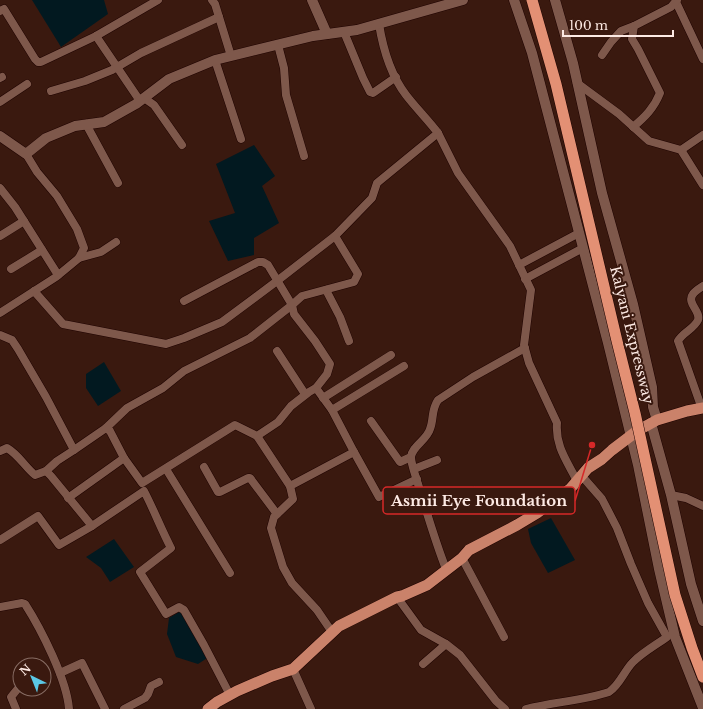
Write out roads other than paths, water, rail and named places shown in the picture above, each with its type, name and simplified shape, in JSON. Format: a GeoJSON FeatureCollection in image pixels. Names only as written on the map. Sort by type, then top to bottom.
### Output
{"type":"FeatureCollection","features":[{"type":"Feature","properties":{"kind":"highway","name":"Kalyani Expressway"},"geometry":{"type":"LineString","coordinates":[[532,0],[556,84],[635,413],[675,595],[692,648],[703,676]]}},
{"type":"Feature","properties":{"kind":"main road"},"geometry":{"type":"LineString","coordinates":[[208,709],[230,695],[272,676],[293,669],[332,632],[351,619],[397,597],[427,585],[462,558],[469,550],[537,513],[570,489],[579,478],[630,436],[651,423],[702,408]]}},
{"type":"Feature","properties":{"kind":"street"},"geometry":{"type":"LineString","coordinates":[[1,8],[38,62],[45,61],[96,36],[158,0]]}},
{"type":"Feature","properties":{"kind":"street"},"geometry":{"type":"LineString","coordinates":[[212,0],[215,4],[231,56]]}},
{"type":"Feature","properties":{"kind":"street"},"geometry":{"type":"LineString","coordinates":[[312,0],[327,34]]}},
{"type":"Feature","properties":{"kind":"street"},"geometry":{"type":"LineString","coordinates":[[26,154],[46,138],[75,126],[104,122],[142,99],[169,79],[216,60],[313,36],[357,30],[463,0]]}},
{"type":"Feature","properties":{"kind":"street"},"geometry":{"type":"LineString","coordinates":[[514,0],[532,52],[638,465],[657,562],[673,630],[703,708]]}},
{"type":"Feature","properties":{"kind":"street"},"geometry":{"type":"LineString","coordinates":[[555,0],[573,63],[602,193],[634,311],[652,387],[653,407],[651,423],[671,496],[691,584],[703,621]]}},
{"type":"Feature","properties":{"kind":"street"},"geometry":{"type":"LineString","coordinates":[[602,55],[621,31],[671,7],[676,1],[703,59]]}},
{"type":"Feature","properties":{"kind":"street"},"geometry":{"type":"LineString","coordinates":[[51,91],[85,81],[117,67],[141,53],[219,17]]}},
{"type":"Feature","properties":{"kind":"street"},"geometry":{"type":"LineString","coordinates":[[379,24],[383,49],[405,94],[438,133],[458,173],[510,246],[519,265],[530,290],[524,348],[529,363],[557,423],[556,432],[561,453],[579,478],[602,499],[617,528],[648,603],[667,637],[635,660],[628,667],[615,688],[609,692],[526,709]]}},
{"type":"Feature","properties":{"kind":"street"},"geometry":{"type":"LineString","coordinates":[[633,127],[649,113],[656,104],[660,93],[632,39],[634,26]]}},
{"type":"Feature","properties":{"kind":"street"},"geometry":{"type":"LineString","coordinates":[[344,32],[370,92],[373,93],[396,78]]}},
{"type":"Feature","properties":{"kind":"street"},"geometry":{"type":"LineString","coordinates":[[96,36],[117,67],[142,99],[154,105],[182,145]]}},
{"type":"Feature","properties":{"kind":"street"},"geometry":{"type":"LineString","coordinates":[[278,45],[284,68],[286,95],[304,156]]}},
{"type":"Feature","properties":{"kind":"street"},"geometry":{"type":"LineString","coordinates":[[216,60],[241,139]]}},
{"type":"Feature","properties":{"kind":"street"},"geometry":{"type":"LineString","coordinates":[[577,83],[619,114],[649,141],[681,150],[703,185]]}},
{"type":"Feature","properties":{"kind":"street"},"geometry":{"type":"LineString","coordinates":[[0,102],[27,84]]}},
{"type":"Feature","properties":{"kind":"street"},"geometry":{"type":"LineString","coordinates":[[86,124],[118,183]]}},
{"type":"Feature","properties":{"kind":"street"},"geometry":{"type":"LineString","coordinates":[[34,291],[63,324],[166,344],[184,338],[222,322],[335,236],[372,198],[376,183],[438,133]]}},
{"type":"Feature","properties":{"kind":"street"},"geometry":{"type":"LineString","coordinates":[[681,150],[703,135]]}},
{"type":"Feature","properties":{"kind":"street"},"geometry":{"type":"LineString","coordinates":[[0,136],[26,154],[57,196],[77,229],[84,248],[79,258]]}},
{"type":"Feature","properties":{"kind":"street"},"geometry":{"type":"LineString","coordinates":[[0,188],[15,207],[58,275]]}},
{"type":"Feature","properties":{"kind":"street"},"geometry":{"type":"LineString","coordinates":[[0,236],[24,221]]}},
{"type":"Feature","properties":{"kind":"street"},"geometry":{"type":"LineString","coordinates":[[519,265],[579,233]]}},
{"type":"Feature","properties":{"kind":"street"},"geometry":{"type":"LineString","coordinates":[[0,451],[7,448],[15,452],[26,468],[35,475],[46,471],[57,460],[106,428],[127,408],[163,388],[184,372],[250,338],[302,296],[354,282],[358,274],[335,236]]}},
{"type":"Feature","properties":{"kind":"street"},"geometry":{"type":"LineString","coordinates":[[0,312],[58,275],[79,258],[101,252],[116,242]]}},
{"type":"Feature","properties":{"kind":"street"},"geometry":{"type":"LineString","coordinates":[[525,279],[583,248]]}},
{"type":"Feature","properties":{"kind":"street"},"geometry":{"type":"LineString","coordinates":[[11,269],[42,250]]}},
{"type":"Feature","properties":{"kind":"street"},"geometry":{"type":"LineString","coordinates":[[184,301],[258,262],[263,262],[268,265],[292,305],[294,314],[315,341],[330,364],[328,374],[316,388],[305,394],[291,406],[278,422],[257,436]]}},
{"type":"Feature","properties":{"kind":"street"},"geometry":{"type":"LineString","coordinates":[[702,408],[678,341],[680,336],[698,320],[698,316],[691,298],[693,293],[703,286]]}},
{"type":"Feature","properties":{"kind":"street"},"geometry":{"type":"LineString","coordinates":[[326,290],[340,317],[349,341]]}},
{"type":"Feature","properties":{"kind":"street"},"geometry":{"type":"LineString","coordinates":[[0,335],[12,340],[18,348],[74,450]]}},
{"type":"Feature","properties":{"kind":"street"},"geometry":{"type":"LineString","coordinates":[[446,569],[432,532],[414,469],[411,457],[413,451],[428,434],[432,412],[438,400],[467,381],[524,348]]}},
{"type":"Feature","properties":{"kind":"street"},"geometry":{"type":"LineString","coordinates":[[277,351],[305,394]]}},
{"type":"Feature","properties":{"kind":"street"},"geometry":{"type":"LineString","coordinates":[[323,398],[391,355]]}},
{"type":"Feature","properties":{"kind":"street"},"geometry":{"type":"LineString","coordinates":[[332,410],[404,366]]}},
{"type":"Feature","properties":{"kind":"street"},"geometry":{"type":"LineString","coordinates":[[316,388],[332,410],[379,497],[417,479]]}},
{"type":"Feature","properties":{"kind":"street"},"geometry":{"type":"LineString","coordinates":[[371,421],[400,462],[411,457]]}},
{"type":"Feature","properties":{"kind":"street"},"geometry":{"type":"LineString","coordinates":[[106,428],[110,431],[124,458],[142,483],[235,425],[257,436],[290,486],[293,499],[274,517],[271,528],[283,567],[292,583],[317,610],[332,632]]}},
{"type":"Feature","properties":{"kind":"street"},"geometry":{"type":"LineString","coordinates":[[290,486],[354,452]]}},
{"type":"Feature","properties":{"kind":"street"},"geometry":{"type":"LineString","coordinates":[[68,498],[124,458]]}},
{"type":"Feature","properties":{"kind":"street"},"geometry":{"type":"LineString","coordinates":[[414,469],[437,460]]}},
{"type":"Feature","properties":{"kind":"street"},"geometry":{"type":"LineString","coordinates":[[204,467],[218,492],[250,478],[277,514]]}},
{"type":"Feature","properties":{"kind":"street"},"geometry":{"type":"LineString","coordinates":[[166,469],[230,573]]}},
{"type":"Feature","properties":{"kind":"street"},"geometry":{"type":"LineString","coordinates":[[46,471],[92,526]]}},
{"type":"Feature","properties":{"kind":"street"},"geometry":{"type":"LineString","coordinates":[[0,540],[38,516],[59,544],[92,526],[144,491],[171,548],[140,572],[166,614],[179,607],[184,610],[230,695]]}},
{"type":"Feature","properties":{"kind":"street"},"geometry":{"type":"LineString","coordinates":[[427,513],[474,491]]}},
{"type":"Feature","properties":{"kind":"street"},"geometry":{"type":"LineString","coordinates":[[671,496],[686,498],[703,506]]}},
{"type":"Feature","properties":{"kind":"street"},"geometry":{"type":"LineString","coordinates":[[462,558],[504,637]]}},
{"type":"Feature","properties":{"kind":"street"},"geometry":{"type":"LineString","coordinates":[[397,597],[421,630],[446,644],[460,655],[496,701],[505,709]]}},
{"type":"Feature","properties":{"kind":"street"},"geometry":{"type":"LineString","coordinates":[[0,607],[22,603],[25,604],[37,625],[60,673],[68,698],[69,709]]}},
{"type":"Feature","properties":{"kind":"street"},"geometry":{"type":"LineString","coordinates":[[423,664],[446,644]]}},
{"type":"Feature","properties":{"kind":"street"},"geometry":{"type":"LineString","coordinates":[[60,673],[82,663],[105,709]]}},
{"type":"Feature","properties":{"kind":"street"},"geometry":{"type":"LineString","coordinates":[[689,674],[703,667]]}},
{"type":"Feature","properties":{"kind":"street"},"geometry":{"type":"LineString","coordinates":[[293,669],[312,709]]}},
{"type":"Feature","properties":{"kind":"street"},"geometry":{"type":"LineString","coordinates":[[124,709],[145,698],[151,686],[159,682]]}},
{"type":"Feature","properties":{"kind":"street"},"geometry":{"type":"LineString","coordinates":[[12,696],[11,697],[16,709]]}},
{"type":"Feature","properties":{"kind":"water"},"geometry":{"type":"Polygon","coordinates":[[[32,0],[104,0],[108,14],[61,47],[32,0]]]}},
{"type":"Feature","properties":{"kind":"water"},"geometry":{"type":"Polygon","coordinates":[[[254,145],[275,176],[262,186],[279,223],[254,238],[254,255],[228,261],[209,221],[235,213],[216,164],[254,145]]]}},
{"type":"Feature","properties":{"kind":"water"},"geometry":{"type":"Polygon","coordinates":[[[104,362],[121,391],[98,406],[86,388],[86,374],[104,362]]]}},
{"type":"Feature","properties":{"kind":"water"},"geometry":{"type":"Polygon","coordinates":[[[551,518],[575,560],[548,573],[531,543],[528,529],[551,518]]]}},
{"type":"Feature","properties":{"kind":"water"},"geometry":{"type":"Polygon","coordinates":[[[114,539],[134,567],[110,582],[101,568],[86,557],[114,539]]]}},
{"type":"Feature","properties":{"kind":"water"},"geometry":{"type":"Polygon","coordinates":[[[179,612],[186,614],[212,655],[198,664],[176,657],[167,634],[169,618],[179,612]]]}},
{"type":"Feature","properties":{"kind":"place","name":"Asmii Eye Foundation"},"geometry":{"type":"Point","coordinates":[592,445]}}]}
